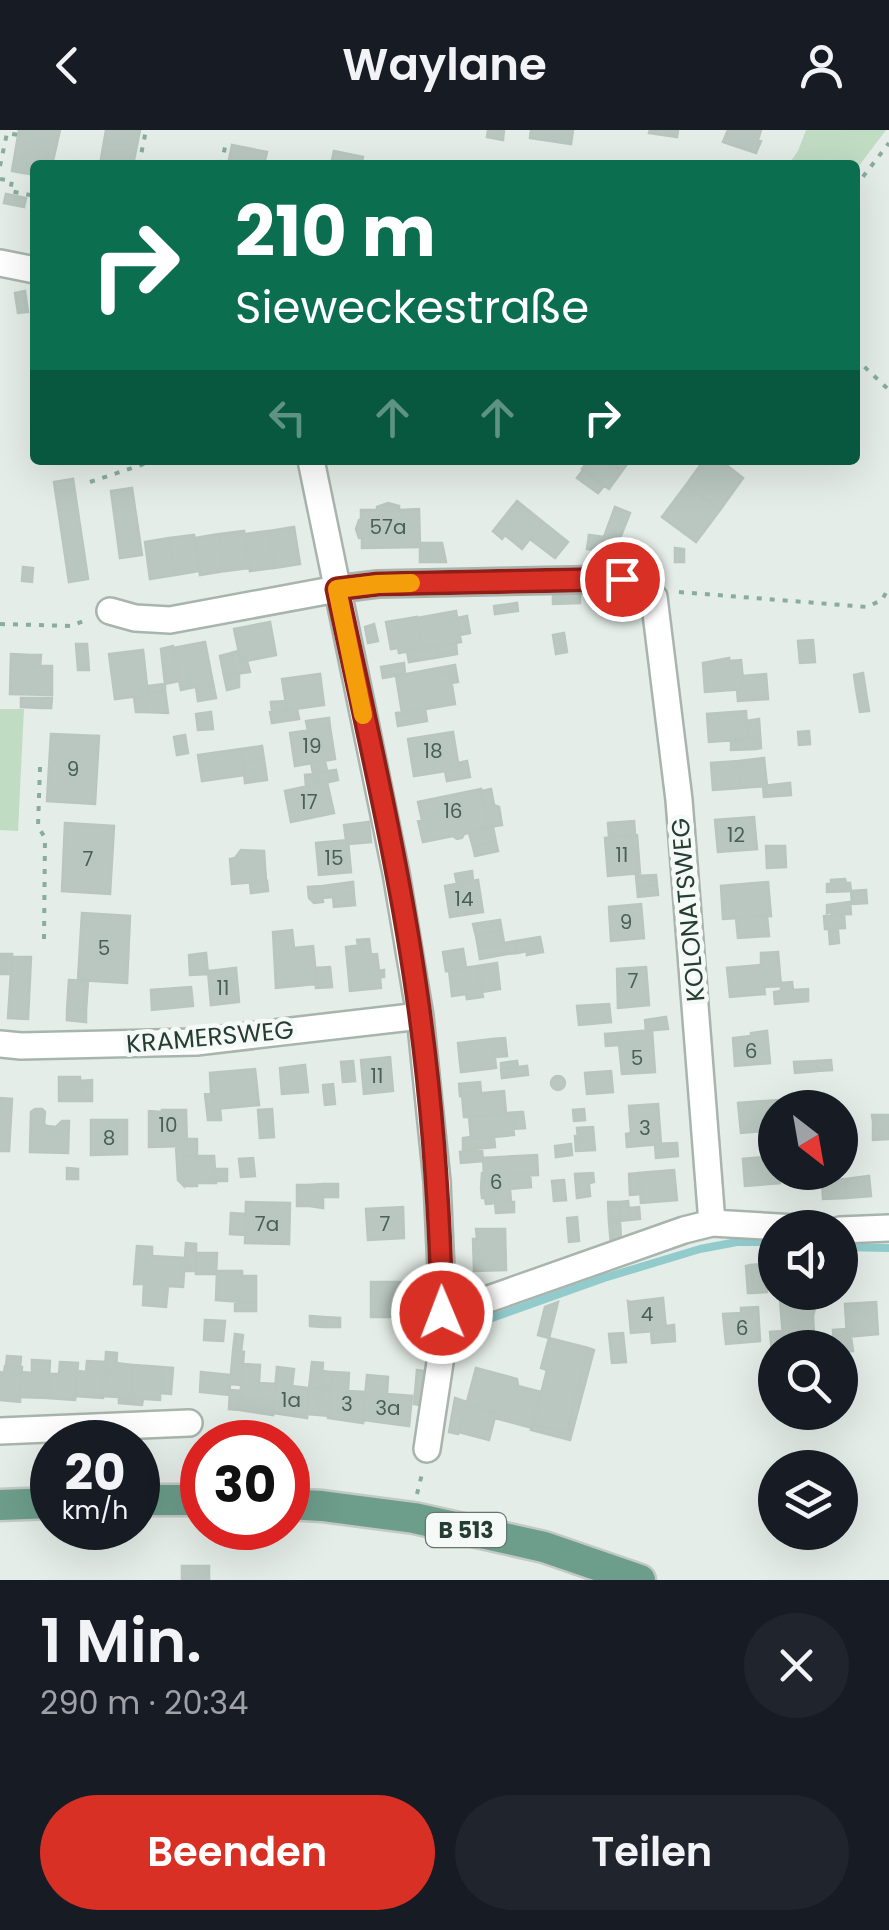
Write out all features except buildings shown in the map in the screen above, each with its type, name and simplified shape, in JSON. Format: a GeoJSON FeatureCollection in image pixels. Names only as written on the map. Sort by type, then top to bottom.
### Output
{"type":"FeatureCollection","features":[{"type":"Feature","properties":{"kind":"main road"},"geometry":{"type":"LineString","coordinates":[[0,1505],[30,1504]]}},
{"type":"Feature","properties":{"kind":"main road","name":"B 513"},"geometry":{"type":"LineString","coordinates":[[310,1505],[414,1518],[544,1548],[640,1580]]}},
{"type":"Feature","properties":{"kind":"street"},"geometry":{"type":"LineString","coordinates":[[0,263],[30,269]]}},
{"type":"Feature","properties":{"kind":"street"},"geometry":{"type":"LineString","coordinates":[[312,465],[396,873],[420,1016],[437,1181],[444,1336],[427,1449]]}},
{"type":"Feature","properties":{"kind":"street"},"geometry":{"type":"LineString","coordinates":[[110,611],[135,618],[170,620],[378,584],[622,579],[642,584],[654,597]]}},
{"type":"Feature","properties":{"kind":"street","name":"KOLONATSWEG"},"geometry":{"type":"LineString","coordinates":[[654,597],[679,800],[712,1223]]}},
{"type":"Feature","properties":{"kind":"street","name":"KRAMERSWEG"},"geometry":{"type":"LineString","coordinates":[[0,1044],[196,1042],[420,1016]]}},
{"type":"Feature","properties":{"kind":"street"},"geometry":{"type":"LineString","coordinates":[[442,1313],[684,1230],[712,1223],[758,1226]]}},
{"type":"Feature","properties":{"kind":"street"},"geometry":{"type":"LineString","coordinates":[[858,1229],[889,1228]]}},
{"type":"Feature","properties":{"kind":"street"},"geometry":{"type":"LineString","coordinates":[[0,1431],[180,1423]]}},
{"type":"Feature","properties":{"kind":"path"},"geometry":{"type":"LineString","coordinates":[[140,160],[146,130]]}},
{"type":"Feature","properties":{"kind":"path"},"geometry":{"type":"LineString","coordinates":[[0,166],[7,133],[18,135]]}},
{"type":"Feature","properties":{"kind":"path"},"geometry":{"type":"LineString","coordinates":[[223,160],[226,143]]}},
{"type":"Feature","properties":{"kind":"path"},"geometry":{"type":"LineString","coordinates":[[860,181],[889,143]]}},
{"type":"Feature","properties":{"kind":"path"},"geometry":{"type":"LineString","coordinates":[[0,180],[12,181],[10,191],[30,195]]}},
{"type":"Feature","properties":{"kind":"path"},"geometry":{"type":"LineString","coordinates":[[860,363],[889,390]]}},
{"type":"Feature","properties":{"kind":"path"},"geometry":{"type":"LineString","coordinates":[[90,482],[134,465]]}},
{"type":"Feature","properties":{"kind":"path"},"geometry":{"type":"LineString","coordinates":[[654,597],[664,590],[867,607],[885,602],[889,587]]}},
{"type":"Feature","properties":{"kind":"path"},"geometry":{"type":"LineString","coordinates":[[0,624],[72,626],[110,611]]}},
{"type":"Feature","properties":{"kind":"path"},"geometry":{"type":"LineString","coordinates":[[40,767],[38,826],[45,838],[44,941]]}},
{"type":"Feature","properties":{"kind":"path"},"geometry":{"type":"LineString","coordinates":[[414,1518],[427,1449]]}},
{"type":"Feature","properties":{"kind":"green space"},"geometry":{"type":"Polygon","coordinates":[[[806,130],[886,130],[860,164],[860,160],[792,160],[806,130]]]}},
{"type":"Feature","properties":{"kind":"green space"},"geometry":{"type":"Polygon","coordinates":[[[0,709],[24,709],[18,831],[0,830],[0,709]]]}},
{"type":"Feature","properties":{"kind":"waterway"},"geometry":{"type":"LineString","coordinates":[[467,1327],[700,1249],[758,1242]]}},
{"type":"Feature","properties":{"kind":"waterway"},"geometry":{"type":"LineString","coordinates":[[858,1247],[889,1248]]}},
{"type":"Feature","properties":{"kind":"slow traffic"},"geometry":{"type":"LineString","coordinates":[[363,715],[337,589],[411,583]]}},
{"type":"Feature","properties":{"kind":"route"},"geometry":{"type":"LineString","coordinates":[[442,1313],[437,1181],[420,1016],[396,873],[337,589],[378,584],[622,579]]}}]}
